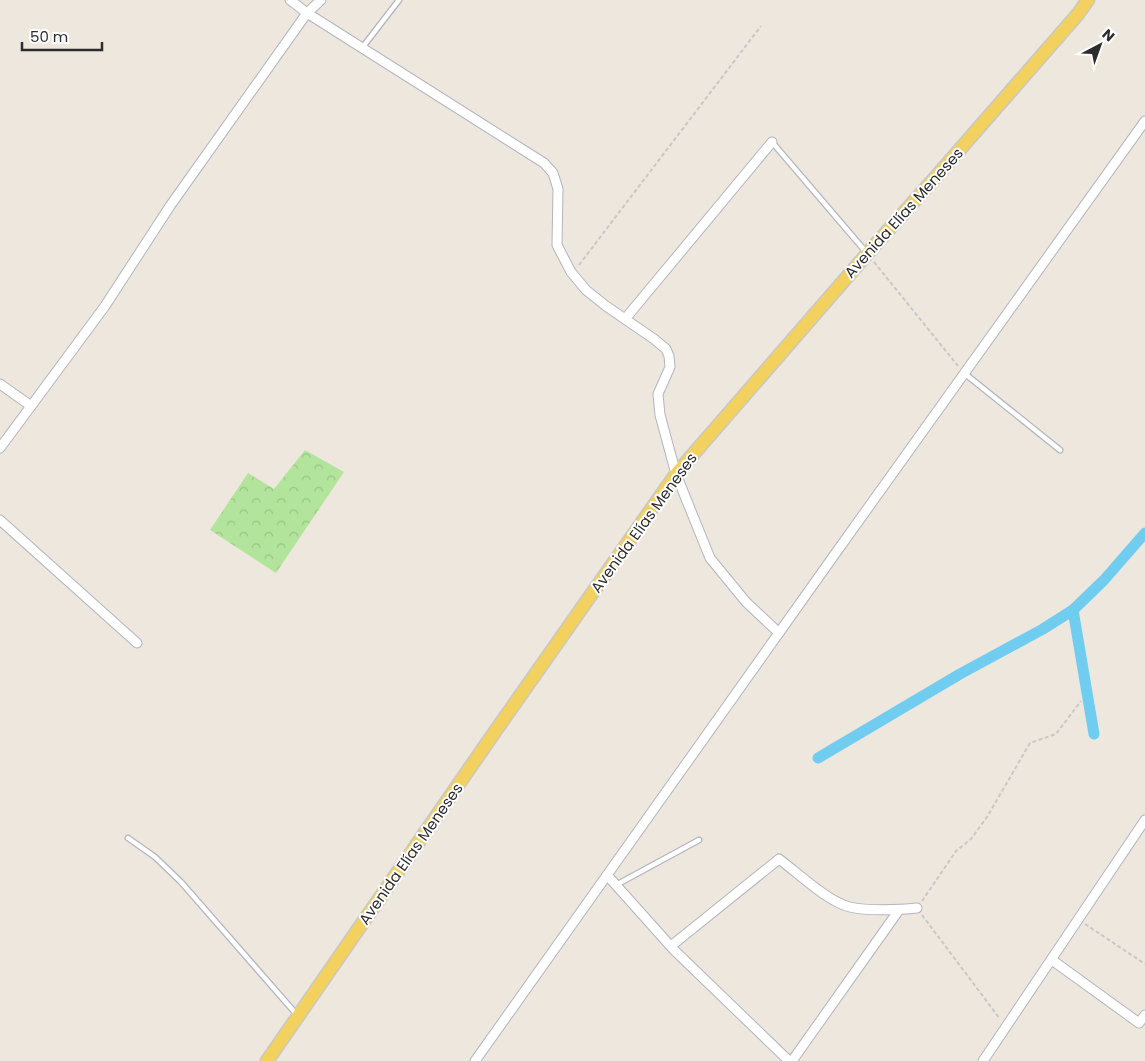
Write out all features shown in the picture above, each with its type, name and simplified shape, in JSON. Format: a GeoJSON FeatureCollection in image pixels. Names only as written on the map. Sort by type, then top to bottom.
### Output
{"type":"FeatureCollection","features":[{"type":"Feature","properties":{"kind":"main road","name":"Avenida Elías Meneses"},"geometry":{"type":"LineString","coordinates":[[268,1061],[676,474],[1078,14],[1088,0]]}},
{"type":"Feature","properties":{"kind":"street"},"geometry":{"type":"LineString","coordinates":[[290,0],[307,13],[544,163],[553,173],[558,189],[557,245],[571,272],[586,290],[654,339],[666,349],[669,356],[670,368],[658,394],[660,414],[676,474],[710,558],[746,602],[779,633]]}},
{"type":"Feature","properties":{"kind":"street"},"geometry":{"type":"LineString","coordinates":[[0,448],[105,306],[170,206],[307,13],[321,0]]}},
{"type":"Feature","properties":{"kind":"street"},"geometry":{"type":"LineString","coordinates":[[475,1061],[1145,121]]}},
{"type":"Feature","properties":{"kind":"street"},"geometry":{"type":"LineString","coordinates":[[625,319],[772,142]]}},
{"type":"Feature","properties":{"kind":"street"},"geometry":{"type":"LineString","coordinates":[[0,384],[31,406]]}},
{"type":"Feature","properties":{"kind":"street"},"geometry":{"type":"LineString","coordinates":[[0,520],[137,643]]}},
{"type":"Feature","properties":{"kind":"street"},"geometry":{"type":"LineString","coordinates":[[983,1061],[1145,820]]}},
{"type":"Feature","properties":{"kind":"street"},"geometry":{"type":"LineString","coordinates":[[671,946],[779,859],[832,900],[842,904],[851,907],[899,910],[917,908]]}},
{"type":"Feature","properties":{"kind":"street"},"geometry":{"type":"LineString","coordinates":[[606,875],[671,946],[790,1061],[899,910]]}},
{"type":"Feature","properties":{"kind":"street"},"geometry":{"type":"LineString","coordinates":[[1052,960],[1138,1023],[1145,1015]]}},
{"type":"Feature","properties":{"kind":"lane"},"geometry":{"type":"LineString","coordinates":[[362,48],[399,0]]}},
{"type":"Feature","properties":{"kind":"lane"},"geometry":{"type":"LineString","coordinates":[[772,142],[867,254]]}},
{"type":"Feature","properties":{"kind":"lane"},"geometry":{"type":"LineString","coordinates":[[964,373],[1060,450]]}},
{"type":"Feature","properties":{"kind":"lane"},"geometry":{"type":"LineString","coordinates":[[128,838],[154,857],[181,882],[298,1017]]}},
{"type":"Feature","properties":{"kind":"lane"},"geometry":{"type":"LineString","coordinates":[[616,885],[699,840]]}},
{"type":"Feature","properties":{"kind":"path"},"geometry":{"type":"LineString","coordinates":[[571,272],[583,262],[761,26]]}},
{"type":"Feature","properties":{"kind":"path"},"geometry":{"type":"LineString","coordinates":[[867,254],[964,373]]}},
{"type":"Feature","properties":{"kind":"path"},"geometry":{"type":"LineString","coordinates":[[1006,1027],[917,908],[956,851],[971,839],[987,817],[1030,743],[1056,734],[1081,701]]}},
{"type":"Feature","properties":{"kind":"path"},"geometry":{"type":"LineString","coordinates":[[1079,920],[1145,964]]}},
{"type":"Feature","properties":{"kind":"green space"},"geometry":{"type":"Polygon","coordinates":[[[305,450],[344,472],[276,573],[210,530],[248,473],[274,489],[305,450]]]}},
{"type":"Feature","properties":{"kind":"waterway"},"geometry":{"type":"LineString","coordinates":[[818,758],[1073,610],[1104,580],[1145,533]]}},
{"type":"Feature","properties":{"kind":"waterway"},"geometry":{"type":"LineString","coordinates":[[1073,610],[1094,734]]}}]}
